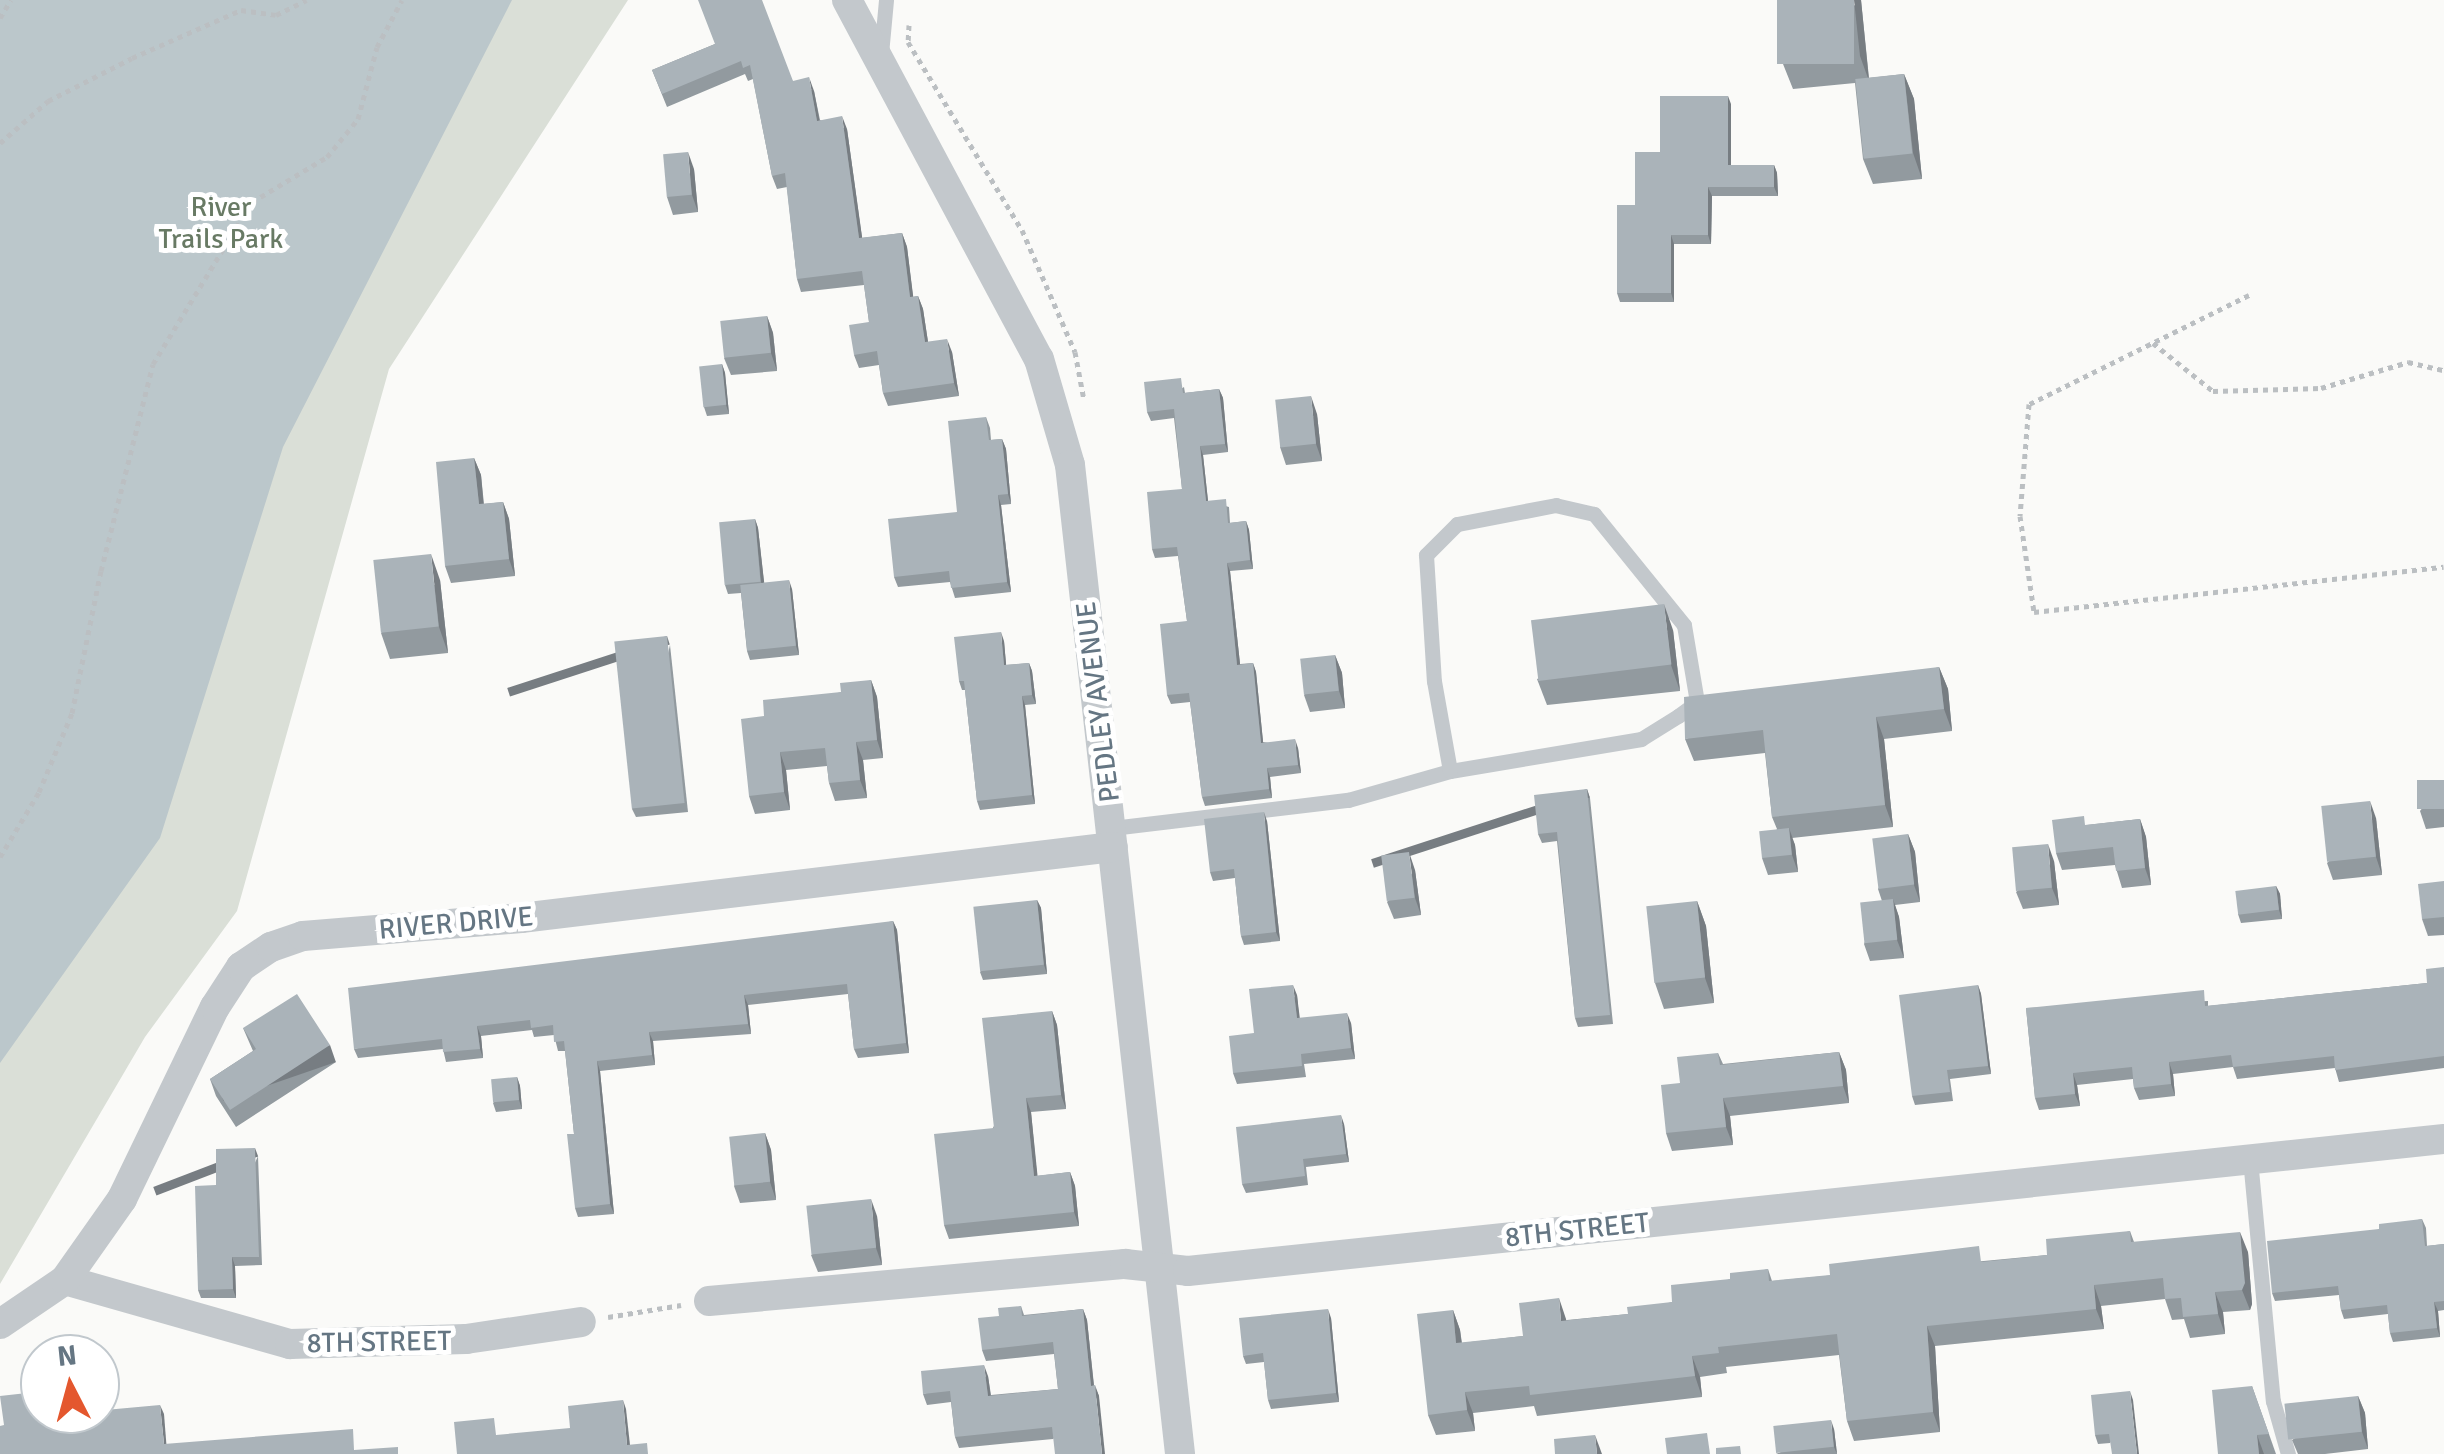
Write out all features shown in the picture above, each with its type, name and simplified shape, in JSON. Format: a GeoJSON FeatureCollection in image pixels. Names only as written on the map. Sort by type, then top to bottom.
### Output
{"type":"FeatureCollection","features":[{"type":"Feature","properties":{"kind":"street","name":"PEDLEY AVENUE"},"geometry":{"type":"LineString","coordinates":[[847,0],[1039,359],[1070,464],[1180,1454]]}},
{"type":"Feature","properties":{"kind":"street","name":"RIVER DRIVE"},"geometry":{"type":"LineString","coordinates":[[0,1324],[65,1280],[122,1199],[215,1008],[240,967],[270,947],[303,936],[522,918],[1112,837]]}},
{"type":"Feature","properties":{"kind":"street","name":"8TH STREET"},"geometry":{"type":"LineString","coordinates":[[709,1301],[1125,1264],[1188,1271],[2444,1139]]}},
{"type":"Feature","properties":{"kind":"street","name":"8TH STREET"},"geometry":{"type":"LineString","coordinates":[[65,1280],[290,1344],[466,1340],[581,1322]]}},
{"type":"Feature","properties":{"kind":"lane"},"geometry":{"type":"LineString","coordinates":[[880,63],[886,0]]}},
{"type":"Feature","properties":{"kind":"lane"},"geometry":{"type":"LineString","coordinates":[[1112,837],[1348,800],[1450,771],[1641,738],[1696,702],[1684,625],[1594,514],[1556,505],[1457,524],[1426,555],[1434,681],[1450,771]]}},
{"type":"Feature","properties":{"kind":"lane"},"geometry":{"type":"LineString","coordinates":[[2250,1159],[2273,1401],[2288,1454]]}},
{"type":"Feature","properties":{"kind":"path"},"geometry":{"type":"LineString","coordinates":[[0,18],[11,0]]}},
{"type":"Feature","properties":{"kind":"path"},"geometry":{"type":"LineString","coordinates":[[0,143],[48,102],[132,58],[241,10],[276,15],[307,0]]}},
{"type":"Feature","properties":{"kind":"path"},"geometry":{"type":"LineString","coordinates":[[0,857],[39,792],[72,713],[100,571],[153,364],[252,202],[327,157],[358,119],[377,48],[402,0]]}},
{"type":"Feature","properties":{"kind":"path"},"geometry":{"type":"LineString","coordinates":[[2249,295],[2029,404],[2020,516],[2034,612],[2444,567]]}},
{"type":"Feature","properties":{"kind":"path"},"geometry":{"type":"LineString","coordinates":[[2153,344],[2213,391],[2321,388],[2408,362],[2444,370]]}},
{"type":"Feature","properties":{"kind":"path"},"geometry":{"type":"LineString","coordinates":[[581,1322],[709,1301]]}},
{"type":"Feature","properties":{"kind":"green space","name":"River Trails Park"},"geometry":{"type":"Polygon","coordinates":[[[0,0],[628,0],[389,369],[237,911],[145,1037],[0,1284],[0,0]]]}},
{"type":"Feature","properties":{"kind":"shaded area","name":"River Trails Park"},"geometry":{"type":"Polygon","coordinates":[[[0,0],[512,0],[283,447],[160,838],[0,1063],[0,0]]]}},
{"type":"Feature","properties":{"kind":"building"},"geometry":{"type":"Polygon","coordinates":[[[698,0],[762,0],[793,81],[809,77],[817,121],[842,116],[859,238],[902,233],[910,297],[918,296],[925,342],[947,339],[954,383],[883,393],[877,351],[854,355],[849,325],[869,322],[862,271],[797,279],[785,173],[772,176],[750,65],[743,68],[741,61],[662,94],[652,70],[715,44],[698,0]]]}},
{"type":"Feature","properties":{"kind":"building"},"geometry":{"type":"Polygon","coordinates":[[[1777,0],[1854,0],[1854,64],[1777,64],[1777,0]]]}},
{"type":"Feature","properties":{"kind":"building"},"geometry":{"type":"Polygon","coordinates":[[[1904,74],[1912,154],[1864,159],[1855,79],[1904,74]]]}},
{"type":"Feature","properties":{"kind":"building"},"geometry":{"type":"Polygon","coordinates":[[[1660,96],[1728,96],[1728,165],[1774,165],[1774,187],[1708,187],[1708,235],[1671,235],[1671,293],[1617,293],[1617,205],[1635,205],[1635,152],[1660,152],[1660,96]]]}},
{"type":"Feature","properties":{"kind":"building"},"geometry":{"type":"Polygon","coordinates":[[[688,152],[692,195],[667,197],[663,154],[688,152]]]}},
{"type":"Feature","properties":{"kind":"building"},"geometry":{"type":"Polygon","coordinates":[[[767,316],[771,353],[724,358],[720,321],[767,316]]]}},
{"type":"Feature","properties":{"kind":"building"},"geometry":{"type":"Polygon","coordinates":[[[722,364],[726,405],[703,407],[699,366],[722,364]]]}},
{"type":"Feature","properties":{"kind":"building"},"geometry":{"type":"Polygon","coordinates":[[[1181,378],[1183,393],[1219,389],[1225,444],[1200,446],[1206,501],[1226,499],[1228,523],[1246,521],[1250,560],[1227,563],[1237,665],[1253,663],[1261,743],[1295,739],[1298,765],[1267,768],[1269,789],[1202,797],[1189,693],[1167,695],[1160,624],[1187,621],[1177,547],[1152,549],[1147,492],[1182,489],[1174,409],[1147,412],[1144,382],[1181,378]]]}},
{"type":"Feature","properties":{"kind":"building"},"geometry":{"type":"Polygon","coordinates":[[[1311,396],[1316,444],[1280,448],[1275,400],[1311,396]]]}},
{"type":"Feature","properties":{"kind":"building"},"geometry":{"type":"Polygon","coordinates":[[[986,417],[989,440],[1002,439],[1008,494],[998,495],[1007,582],[951,588],[949,571],[894,577],[888,519],[957,512],[948,421],[986,417]]]}},
{"type":"Feature","properties":{"kind":"building"},"geometry":{"type":"Polygon","coordinates":[[[474,458],[479,504],[503,502],[509,559],[445,566],[436,462],[474,458]]]}},
{"type":"Feature","properties":{"kind":"building"},"geometry":{"type":"Polygon","coordinates":[[[755,519],[760,582],[725,585],[719,522],[755,519]]]}},
{"type":"Feature","properties":{"kind":"building"},"geometry":{"type":"Polygon","coordinates":[[[431,554],[439,627],[381,633],[373,560],[431,554]]]}},
{"type":"Feature","properties":{"kind":"building"},"geometry":{"type":"Polygon","coordinates":[[[789,580],[796,646],[747,651],[740,585],[789,580]]]}},
{"type":"Feature","properties":{"kind":"building"},"geometry":{"type":"Polygon","coordinates":[[[1664,604],[1671,665],[1538,681],[1531,620],[1664,604]]]}},
{"type":"Feature","properties":{"kind":"building"},"geometry":{"type":"Polygon","coordinates":[[[1001,632],[1004,665],[1029,663],[1032,695],[1022,696],[1032,795],[977,801],[964,681],[959,681],[954,637],[1001,632]]]}},
{"type":"Feature","properties":{"kind":"building"},"geometry":{"type":"Polygon","coordinates":[[[667,636],[685,803],[632,809],[614,642],[667,636]]]}},
{"type":"Feature","properties":{"kind":"building"},"geometry":{"type":"Polygon","coordinates":[[[1335,655],[1339,691],[1304,694],[1300,659],[1335,655]]]}},
{"type":"Feature","properties":{"kind":"building"},"geometry":{"type":"Polygon","coordinates":[[[1939,667],[1944,709],[1876,717],[1885,805],[1772,817],[1763,730],[1685,739],[1684,697],[1939,667]]]}},
{"type":"Feature","properties":{"kind":"building"},"geometry":{"type":"Polygon","coordinates":[[[871,680],[877,740],[856,742],[860,780],[829,783],[825,748],[780,752],[784,792],[749,796],[741,719],[764,716],[763,700],[841,692],[840,683],[871,680]]]}},
{"type":"Feature","properties":{"kind":"building"},"geometry":{"type":"Polygon","coordinates":[[[2417,780],[2444,780],[2444,809],[2417,809],[2417,780]]]}},
{"type":"Feature","properties":{"kind":"building"},"geometry":{"type":"Polygon","coordinates":[[[1587,789],[1610,1015],[1575,1018],[1557,832],[1538,834],[1534,795],[1587,789]]]}},
{"type":"Feature","properties":{"kind":"building"},"geometry":{"type":"Polygon","coordinates":[[[2370,801],[2376,857],[2327,862],[2321,806],[2370,801]]]}},
{"type":"Feature","properties":{"kind":"building"},"geometry":{"type":"Polygon","coordinates":[[[1264,812],[1276,932],[1241,936],[1234,869],[1210,872],[1204,819],[1264,812]]]}},
{"type":"Feature","properties":{"kind":"building"},"geometry":{"type":"Polygon","coordinates":[[[2084,816],[2085,825],[2140,819],[2145,868],[2116,871],[2113,847],[2056,853],[2052,820],[2084,816]]]}},
{"type":"Feature","properties":{"kind":"building"},"geometry":{"type":"Polygon","coordinates":[[[1789,828],[1792,855],[1762,858],[1759,831],[1789,828]]]}},
{"type":"Feature","properties":{"kind":"building"},"geometry":{"type":"Polygon","coordinates":[[[1908,834],[1914,885],[1878,889],[1872,838],[1908,834]]]}},
{"type":"Feature","properties":{"kind":"building"},"geometry":{"type":"Polygon","coordinates":[[[2048,844],[2052,888],[2016,891],[2012,847],[2048,844]]]}},
{"type":"Feature","properties":{"kind":"building"},"geometry":{"type":"Polygon","coordinates":[[[1409,852],[1415,898],[1387,901],[1381,855],[1409,852]]]}},
{"type":"Feature","properties":{"kind":"building"},"geometry":{"type":"Polygon","coordinates":[[[2444,881],[2444,917],[2422,919],[2418,884],[2444,881]]]}},
{"type":"Feature","properties":{"kind":"building"},"geometry":{"type":"Polygon","coordinates":[[[2276,886],[2279,910],[2238,915],[2235,891],[2276,886]]]}},
{"type":"Feature","properties":{"kind":"building"},"geometry":{"type":"Polygon","coordinates":[[[1893,899],[1897,940],[1864,943],[1860,902],[1893,899]]]}},
{"type":"Feature","properties":{"kind":"building"},"geometry":{"type":"Polygon","coordinates":[[[1037,900],[1044,965],[980,971],[973,907],[1037,900]]]}},
{"type":"Feature","properties":{"kind":"building"},"geometry":{"type":"Polygon","coordinates":[[[1697,901],[1705,978],[1654,983],[1646,906],[1697,901]]]}},
{"type":"Feature","properties":{"kind":"building"},"geometry":{"type":"Polygon","coordinates":[[[893,921],[906,1043],[854,1049],[847,984],[744,995],[748,1024],[649,1032],[652,1055],[597,1061],[610,1204],[575,1208],[567,1134],[574,1134],[564,1041],[554,1042],[553,1025],[531,1028],[530,1020],[477,1026],[480,1049],[443,1052],[442,1039],[354,1049],[348,988],[893,921]]]}},
{"type":"Feature","properties":{"kind":"building"},"geometry":{"type":"Polygon","coordinates":[[[2444,967],[2444,1056],[2335,1070],[2334,1056],[2233,1067],[2231,1055],[2169,1062],[2171,1084],[2134,1088],[2132,1067],[2073,1073],[2075,1094],[2035,1098],[2026,1008],[2204,990],[2205,1006],[2427,983],[2426,969],[2444,967]]]}},
{"type":"Feature","properties":{"kind":"building"},"geometry":{"type":"Polygon","coordinates":[[[1293,985],[1297,1018],[1347,1013],[1351,1048],[1301,1054],[1302,1066],[1233,1073],[1229,1036],[1254,1033],[1249,989],[1293,985]]]}},
{"type":"Feature","properties":{"kind":"building"},"geometry":{"type":"Polygon","coordinates":[[[1978,985],[1988,1066],[1947,1070],[1950,1092],[1912,1096],[1899,995],[1978,985]]]}},
{"type":"Feature","properties":{"kind":"building"},"geometry":{"type":"Polygon","coordinates":[[[297,994],[330,1045],[230,1110],[210,1079],[256,1049],[243,1028],[297,994]]]}},
{"type":"Feature","properties":{"kind":"building"},"geometry":{"type":"Polygon","coordinates":[[[1052,1011],[1061,1095],[1026,1098],[1034,1176],[1070,1172],[1074,1212],[944,1225],[934,1134],[994,1128],[982,1018],[1052,1011]]]}},
{"type":"Feature","properties":{"kind":"building"},"geometry":{"type":"Polygon","coordinates":[[[1839,1052],[1843,1086],[1723,1098],[1726,1127],[1666,1133],[1661,1085],[1680,1083],[1677,1057],[1718,1053],[1720,1065],[1839,1052]]]}},
{"type":"Feature","properties":{"kind":"building"},"geometry":{"type":"Polygon","coordinates":[[[517,1077],[519,1100],[493,1102],[491,1079],[517,1077]]]}},
{"type":"Feature","properties":{"kind":"building"},"geometry":{"type":"Polygon","coordinates":[[[1341,1115],[1346,1154],[1303,1159],[1305,1176],[1242,1184],[1236,1127],[1341,1115]]]}},
{"type":"Feature","properties":{"kind":"building"},"geometry":{"type":"Polygon","coordinates":[[[765,1133],[770,1182],[734,1185],[729,1137],[765,1133]]]}},
{"type":"Feature","properties":{"kind":"building"},"geometry":{"type":"Polygon","coordinates":[[[255,1148],[259,1257],[232,1257],[233,1289],[198,1290],[195,1186],[216,1185],[216,1149],[255,1148]]]}},
{"type":"Feature","properties":{"kind":"building"},"geometry":{"type":"Polygon","coordinates":[[[871,1199],[876,1248],[811,1255],[806,1206],[871,1199]]]}},
{"type":"Feature","properties":{"kind":"building"},"geometry":{"type":"Polygon","coordinates":[[[2422,1219],[2425,1246],[2444,1244],[2444,1301],[2434,1302],[2437,1328],[2390,1333],[2387,1305],[2341,1310],[2338,1286],[2272,1293],[2267,1241],[2379,1229],[2379,1224],[2422,1219]]]}},
{"type":"Feature","properties":{"kind":"building"},"geometry":{"type":"Polygon","coordinates":[[[2130,1231],[2131,1242],[2240,1232],[2245,1283],[2242,1290],[2215,1292],[2218,1314],[2183,1317],[2181,1298],[2165,1299],[2163,1278],[2094,1285],[2096,1309],[1927,1326],[1933,1412],[1847,1421],[1837,1334],[1718,1347],[1719,1353],[1692,1356],[1695,1376],[1530,1395],[1529,1386],[1465,1392],[1467,1410],[1428,1415],[1417,1314],[1453,1310],[1456,1343],[1523,1336],[1519,1303],[1559,1298],[1561,1321],[1628,1314],[1627,1307],[1672,1302],[1671,1285],[1730,1279],[1730,1273],[1768,1269],[1769,1281],[1830,1275],[1829,1264],[1979,1246],[1981,1262],[2047,1255],[2046,1239],[2130,1231]]]}},
{"type":"Feature","properties":{"kind":"building"},"geometry":{"type":"Polygon","coordinates":[[[1021,1306],[1022,1316],[1083,1309],[1102,1454],[1055,1454],[1052,1427],[955,1437],[950,1391],[923,1394],[921,1371],[984,1365],[988,1396],[1058,1389],[1053,1342],[982,1350],[978,1318],[999,1316],[998,1308],[1021,1306]]]}},
{"type":"Feature","properties":{"kind":"building"},"geometry":{"type":"Polygon","coordinates":[[[1328,1309],[1336,1393],[1268,1400],[1263,1353],[1243,1356],[1239,1318],[1328,1309]]]}},
{"type":"Feature","properties":{"kind":"building"},"geometry":{"type":"Polygon","coordinates":[[[2252,1386],[2269,1434],[2257,1435],[2259,1454],[2218,1454],[2212,1390],[2252,1386]]]}},
{"type":"Feature","properties":{"kind":"building"},"geometry":{"type":"Polygon","coordinates":[[[2130,1391],[2137,1454],[2112,1454],[2109,1434],[2095,1435],[2091,1395],[2130,1391]]]}},
{"type":"Feature","properties":{"kind":"building"},"geometry":{"type":"Polygon","coordinates":[[[20,1394],[20,1434],[120,1434],[120,1409],[160,1405],[164,1444],[353,1429],[354,1450],[398,1447],[398,1454],[0,1454],[0,1426],[4,1425],[0,1396],[20,1394]]]}},
{"type":"Feature","properties":{"kind":"building"},"geometry":{"type":"Polygon","coordinates":[[[2358,1396],[2362,1432],[2288,1440],[2284,1404],[2358,1396]]]}},
{"type":"Feature","properties":{"kind":"building"},"geometry":{"type":"Polygon","coordinates":[[[623,1400],[627,1445],[647,1443],[648,1454],[457,1454],[454,1422],[494,1418],[496,1435],[570,1428],[568,1406],[623,1400]]]}},
{"type":"Feature","properties":{"kind":"building"},"geometry":{"type":"Polygon","coordinates":[[[1831,1420],[1834,1447],[1776,1453],[1773,1426],[1831,1420]]]}},
{"type":"Feature","properties":{"kind":"building"},"geometry":{"type":"Polygon","coordinates":[[[1707,1433],[1710,1454],[1667,1454],[1665,1438],[1707,1433]]]}},
{"type":"Feature","properties":{"kind":"building"},"geometry":{"type":"Polygon","coordinates":[[[1595,1435],[1597,1454],[1555,1454],[1554,1439],[1595,1435]]]}},
{"type":"Feature","properties":{"kind":"building"},"geometry":{"type":"Polygon","coordinates":[[[1740,1446],[1741,1454],[1716,1454],[1716,1448],[1740,1446]]]}}]}
